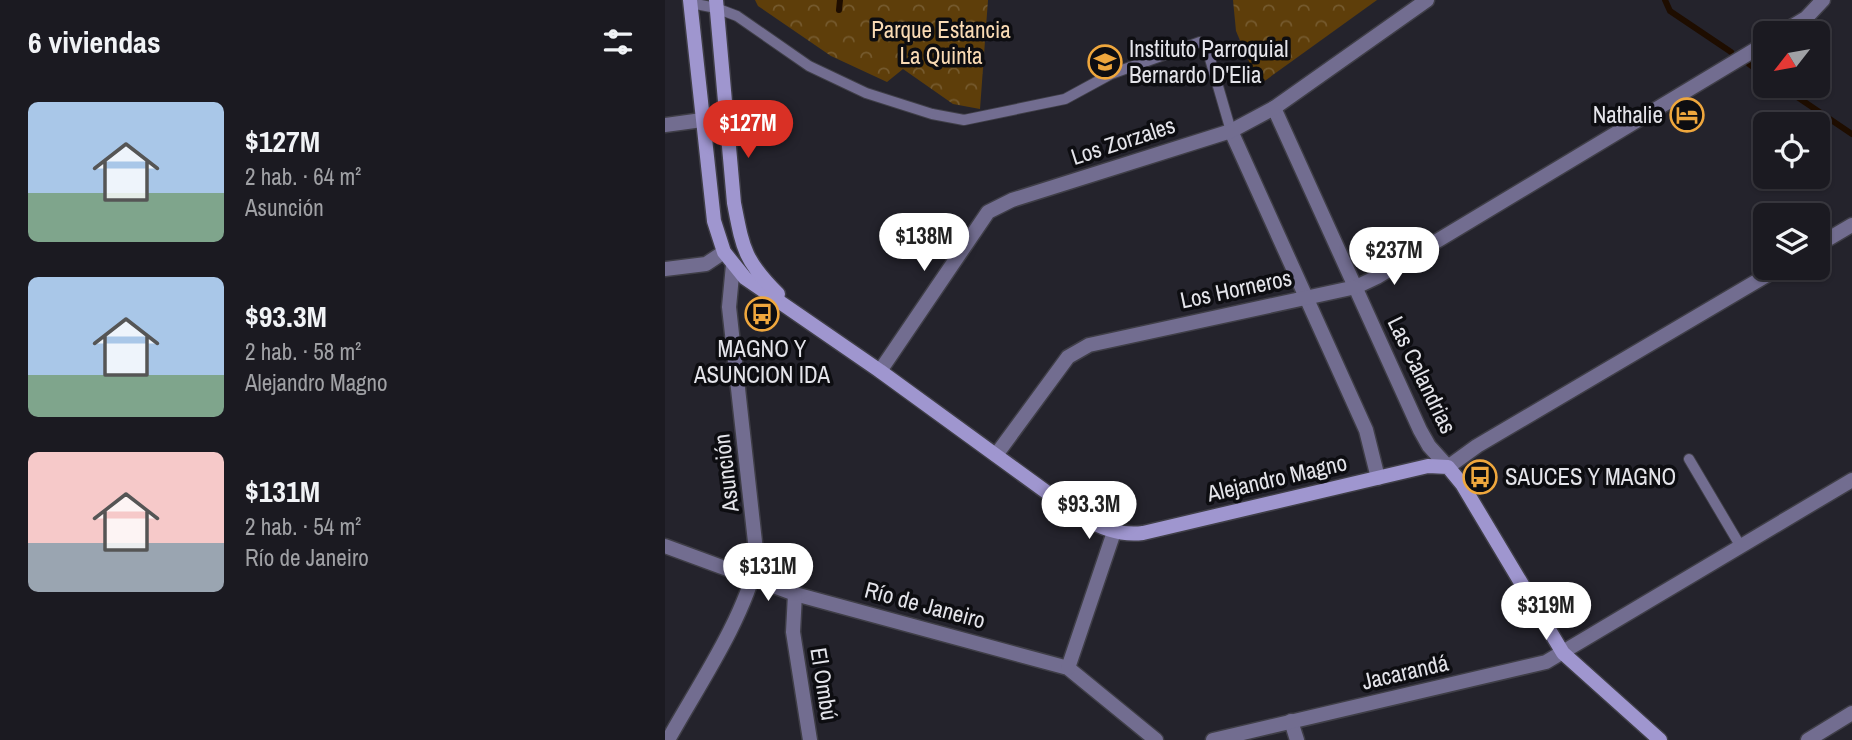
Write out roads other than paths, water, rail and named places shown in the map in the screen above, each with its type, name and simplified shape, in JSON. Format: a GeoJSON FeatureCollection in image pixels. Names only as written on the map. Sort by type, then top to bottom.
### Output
{"type":"FeatureCollection","features":[{"type":"Feature","properties":{"kind":"main road"},"geometry":{"type":"LineString","coordinates":[[690,2],[714,221],[724,252],[733,265],[755,286],[799,315]]}},
{"type":"Feature","properties":{"kind":"main road"},"geometry":{"type":"LineString","coordinates":[[716,4],[734,204],[745,254],[762,278],[799,315]]}},
{"type":"Feature","properties":{"kind":"main road","name":"Alejandro Magno"},"geometry":{"type":"LineString","coordinates":[[799,315],[880,370],[1078,514],[1114,532],[1129,535],[1143,533],[1428,466],[1448,467]]}},
{"type":"Feature","properties":{"kind":"main road"},"geometry":{"type":"LineString","coordinates":[[1448,467],[1462,484],[1563,653],[1660,740]]}},
{"type":"Feature","properties":{"kind":"street","name":"Los Zorzales"},"geometry":{"type":"LineString","coordinates":[[880,370],[988,212],[1012,200],[1231,131],[1274,108],[1427,0]]}},
{"type":"Feature","properties":{"kind":"street"},"geometry":{"type":"LineString","coordinates":[[1801,21],[1823,0]]}},
{"type":"Feature","properties":{"kind":"street","name":"Los Horneros"},"geometry":{"type":"LineString","coordinates":[[996,455],[1068,357],[1077,350],[1089,345],[1356,287],[1377,277],[1753,51]]}},
{"type":"Feature","properties":{"kind":"street","name":"Las Calandrias"},"geometry":{"type":"LineString","coordinates":[[1274,108],[1420,430],[1429,446],[1448,467]]}},
{"type":"Feature","properties":{"kind":"street"},"geometry":{"type":"LineString","coordinates":[[665,125],[702,120]]}},
{"type":"Feature","properties":{"kind":"street"},"geometry":{"type":"LineString","coordinates":[[1231,131],[1366,429],[1378,478]]}},
{"type":"Feature","properties":{"kind":"street"},"geometry":{"type":"LineString","coordinates":[[1830,238],[1852,225]]}},
{"type":"Feature","properties":{"kind":"street"},"geometry":{"type":"LineString","coordinates":[[665,269],[706,264],[724,252]]}},
{"type":"Feature","properties":{"kind":"street","name":"Asunción"},"geometry":{"type":"LineString","coordinates":[[668,740],[735,619],[753,579],[757,548],[729,307],[733,265]]}},
{"type":"Feature","properties":{"kind":"street"},"geometry":{"type":"LineString","coordinates":[[1448,467],[1477,446],[1759,280]]}},
{"type":"Feature","properties":{"kind":"street","name":"Jacarandá"},"geometry":{"type":"LineString","coordinates":[[1213,740],[1534,666],[1563,653],[1852,480]]}},
{"type":"Feature","properties":{"kind":"street"},"geometry":{"type":"LineString","coordinates":[[1068,668],[1114,532]]}},
{"type":"Feature","properties":{"kind":"street","name":"Río de Janeiro"},"geometry":{"type":"LineString","coordinates":[[665,545],[795,594],[1068,668],[1156,740]]}},
{"type":"Feature","properties":{"kind":"street","name":"El Ombú"},"geometry":{"type":"LineString","coordinates":[[795,594],[793,632],[810,740]]}},
{"type":"Feature","properties":{"kind":"street"},"geometry":{"type":"LineString","coordinates":[[1808,740],[1852,713]]}},
{"type":"Feature","properties":{"kind":"street"},"geometry":{"type":"LineString","coordinates":[[1291,722],[1297,740]]}},
{"type":"Feature","properties":{"kind":"lane"},"geometry":{"type":"LineString","coordinates":[[690,2],[716,4],[809,66],[866,93],[921,111],[964,120],[1065,99],[1111,74],[1200,42],[1206,45],[1231,131]]}},
{"type":"Feature","properties":{"kind":"lane"},"geometry":{"type":"LineString","coordinates":[[1689,458],[1741,547]]}},
{"type":"Feature","properties":{"kind":"waterway"},"geometry":{"type":"LineString","coordinates":[[839,10],[840,0]]}},
{"type":"Feature","properties":{"kind":"waterway"},"geometry":{"type":"LineString","coordinates":[[1665,0],[1670,11],[1731,52]]}},
{"type":"Feature","properties":{"kind":"waterway"},"geometry":{"type":"LineString","coordinates":[[1749,64],[1753,67]]}},
{"type":"Feature","properties":{"kind":"waterway"},"geometry":{"type":"LineString","coordinates":[[1799,98],[1852,134]]}},
{"type":"Feature","properties":{"kind":"place","name":"Instituto Parroquial Bernardo D'Elia"},"geometry":{"type":"Point","coordinates":[1105,62]}},
{"type":"Feature","properties":{"kind":"place","name":"Nathalie"},"geometry":{"type":"Point","coordinates":[1687,115]}},
{"type":"Feature","properties":{"kind":"place","name":"MAGNO Y ASUNCION IDA"},"geometry":{"type":"Point","coordinates":[762,314]}},
{"type":"Feature","properties":{"kind":"place","name":"SAUCES Y MAGNO"},"geometry":{"type":"Point","coordinates":[1480,477]}},
{"type":"Feature","properties":{"kind":"park label","name":"Parque Estancia La Quinta"},"geometry":{"type":"Point","coordinates":[941,43]}}]}
